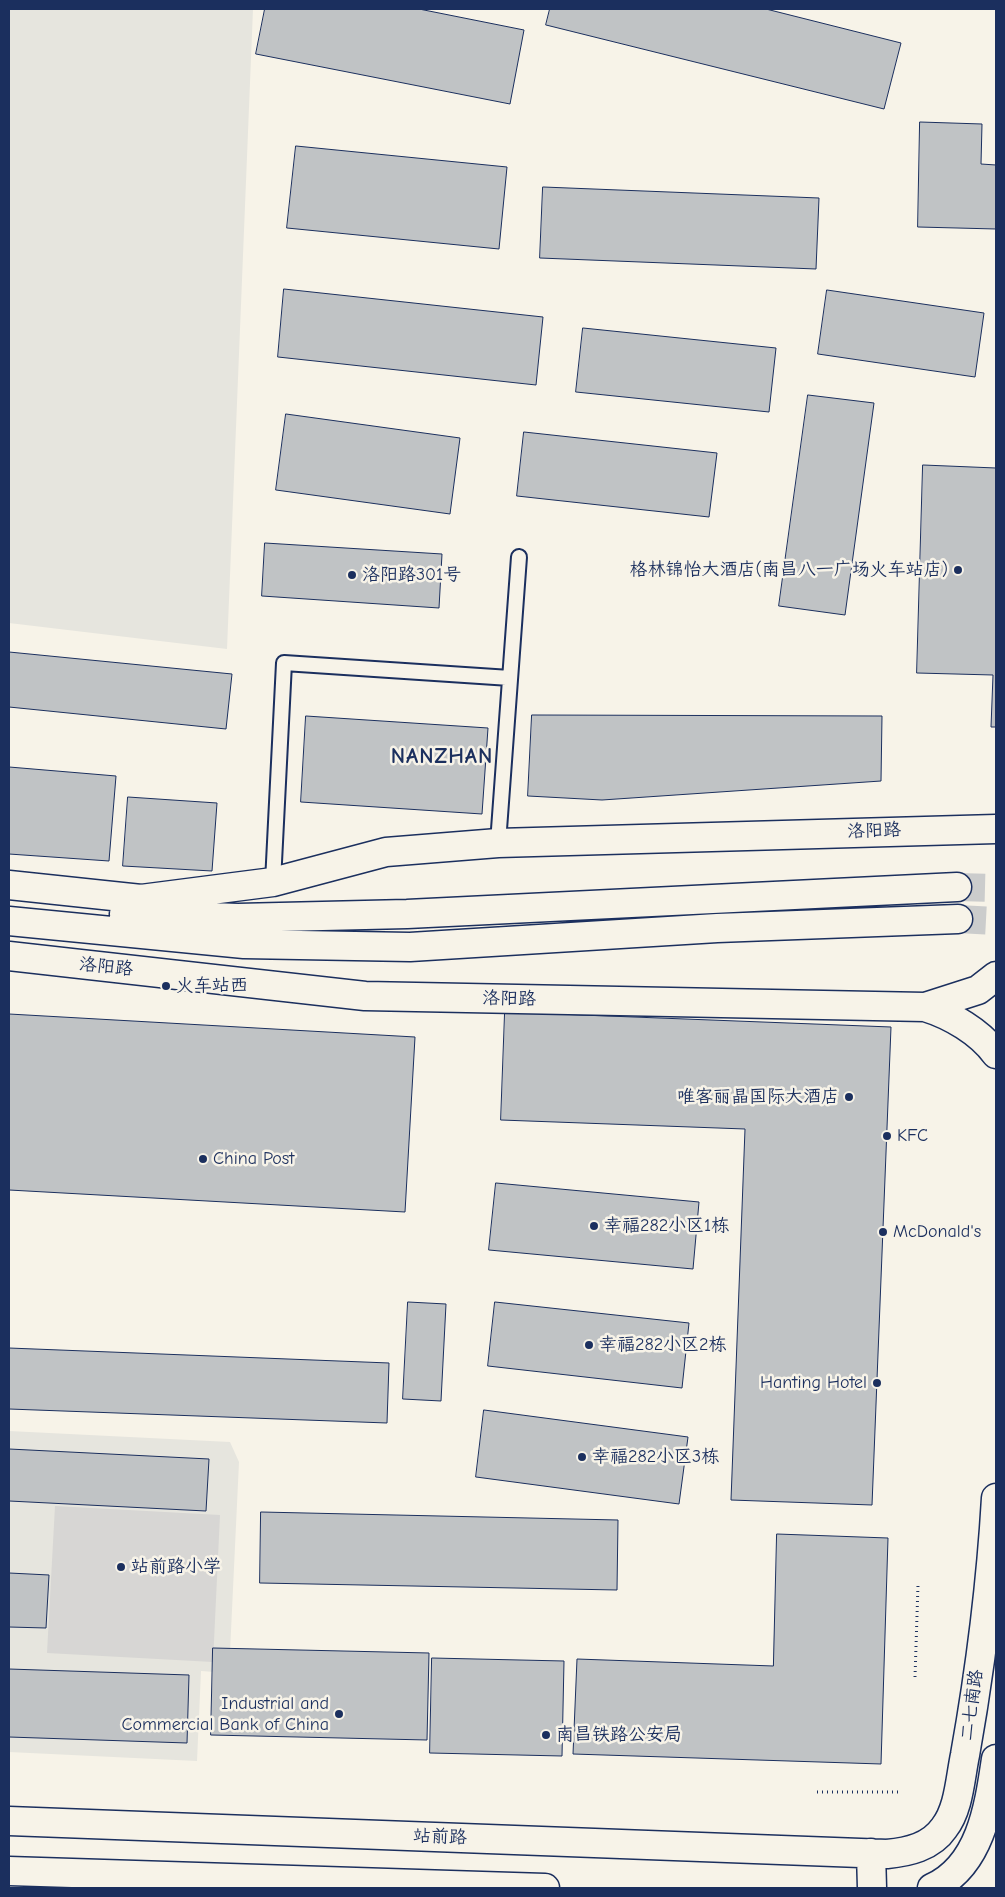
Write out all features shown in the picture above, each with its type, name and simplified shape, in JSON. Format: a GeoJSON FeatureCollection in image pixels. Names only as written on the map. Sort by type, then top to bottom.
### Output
{"type":"FeatureCollection","features":[{"type":"Feature","properties":{"kind":"main road","name":"洛阳路"},"geometry":{"type":"LineString","coordinates":[[9,885],[141,900],[273,882],[386,852],[498,842],[990,831]]}},
{"type":"Feature","properties":{"kind":"main road"},"geometry":{"type":"LineString","coordinates":[[9,901],[135,916],[238,918],[407,914],[957,887]]}},
{"type":"Feature","properties":{"kind":"main road","name":"洛阳路"},"geometry":{"type":"LineString","coordinates":[[9,921],[244,944],[410,947],[717,928],[958,919]]}},
{"type":"Feature","properties":{"kind":"main road","name":"洛阳路"},"geometry":{"type":"LineString","coordinates":[[9,956],[365,996],[925,1007],[968,1028],[985,1041],[996,1054]]}},
{"type":"Feature","properties":{"kind":"main road"},"geometry":{"type":"LineString","coordinates":[[925,1007],[978,990],[996,976]]}},
{"type":"Feature","properties":{"kind":"main road","name":"二七南路"},"geometry":{"type":"LineString","coordinates":[[871,1853],[901,1852],[922,1846],[942,1832],[952,1813],[967,1742],[992,1565],[996,1498]]}},
{"type":"Feature","properties":{"kind":"main road","name":"二七南路"},"geometry":{"type":"LineString","coordinates":[[932,1888],[957,1870],[978,1839],[991,1795],[996,1759]]}},
{"type":"Feature","properties":{"kind":"main road","name":"站前路"},"geometry":{"type":"LineString","coordinates":[[9,1821],[871,1853]]}},
{"type":"Feature","properties":{"kind":"main road"},"geometry":{"type":"LineString","coordinates":[[871,1853],[872,1888]]}},
{"type":"Feature","properties":{"kind":"main road"},"geometry":{"type":"LineString","coordinates":[[9,1871],[545,1888]]}},
{"type":"Feature","properties":{"kind":"lane"},"geometry":{"type":"LineString","coordinates":[[498,842],[519,557]]}},
{"type":"Feature","properties":{"kind":"lane"},"geometry":{"type":"LineString","coordinates":[[273,882],[284,663],[510,678]]}},
{"type":"Feature","properties":{"kind":"path"},"geometry":{"type":"LineString","coordinates":[[915,1677],[918,1585]]}},
{"type":"Feature","properties":{"kind":"path"},"geometry":{"type":"LineString","coordinates":[[817,1792],[899,1792]]}},
{"type":"Feature","properties":{"kind":"shaded area"},"geometry":{"type":"Polygon","coordinates":[[[9,9],[253,9],[227,649],[9,623],[9,9]]]}},
{"type":"Feature","properties":{"kind":"shaded area","name":"站前路小学"},"geometry":{"type":"Polygon","coordinates":[[[9,1431],[230,1442],[239,1462],[229,1673],[201,1671],[197,1761],[9,1752],[9,1431]]]}},
{"type":"Feature","properties":{"kind":"shaded area"},"geometry":{"type":"Polygon","coordinates":[[[55,1506],[220,1515],[213,1662],[47,1653],[55,1506]]]}},
{"type":"Feature","properties":{"kind":"building"},"geometry":{"type":"Polygon","coordinates":[[[265,9],[419,9],[524,30],[510,104],[256,54],[265,9]]]}},
{"type":"Feature","properties":{"kind":"building"},"geometry":{"type":"Polygon","coordinates":[[[550,9],[766,9],[901,43],[884,109],[546,25],[550,9]]]}},
{"type":"Feature","properties":{"kind":"building"},"geometry":{"type":"Polygon","coordinates":[[[920,122],[982,124],[981,164],[996,165],[996,229],[918,227],[920,122]]]}},
{"type":"Feature","properties":{"kind":"building"},"geometry":{"type":"Polygon","coordinates":[[[296,146],[507,167],[499,249],[287,228],[296,146]]]}},
{"type":"Feature","properties":{"kind":"building"},"geometry":{"type":"Polygon","coordinates":[[[543,187],[819,198],[816,269],[540,258],[543,187]]]}},
{"type":"Feature","properties":{"kind":"building"},"geometry":{"type":"Polygon","coordinates":[[[284,289],[543,317],[536,385],[278,357],[284,289]]]}},
{"type":"Feature","properties":{"kind":"building"},"geometry":{"type":"Polygon","coordinates":[[[827,290],[984,313],[975,377],[818,354],[827,290]]]}},
{"type":"Feature","properties":{"kind":"building"},"geometry":{"type":"Polygon","coordinates":[[[583,328],[776,348],[769,412],[576,392],[583,328]]]}},
{"type":"Feature","properties":{"kind":"building"},"geometry":{"type":"Polygon","coordinates":[[[808,395],[874,403],[845,615],[779,606],[808,395]]]}},
{"type":"Feature","properties":{"kind":"building"},"geometry":{"type":"Polygon","coordinates":[[[286,414],[460,438],[450,514],[276,490],[286,414]]]}},
{"type":"Feature","properties":{"kind":"building"},"geometry":{"type":"Polygon","coordinates":[[[524,432],[717,453],[709,517],[517,496],[524,432]]]}},
{"type":"Feature","properties":{"kind":"building","name":"格林锦怡大酒店(南昌八一广场火车站店)"},"geometry":{"type":"Polygon","coordinates":[[[923,465],[996,468],[996,727],[991,727],[993,675],[917,673],[923,465]]]}},
{"type":"Feature","properties":{"kind":"building","name":"洛阳路301号"},"geometry":{"type":"Polygon","coordinates":[[[265,543],[442,554],[439,608],[262,596],[265,543]]]}},
{"type":"Feature","properties":{"kind":"building"},"geometry":{"type":"Polygon","coordinates":[[[9,652],[232,674],[226,729],[9,707],[9,652]]]}},
{"type":"Feature","properties":{"kind":"building"},"geometry":{"type":"Polygon","coordinates":[[[532,715],[882,716],[881,781],[602,800],[528,796],[532,715]]]}},
{"type":"Feature","properties":{"kind":"building"},"geometry":{"type":"Polygon","coordinates":[[[306,716],[488,728],[482,814],[301,802],[306,716]]]}},
{"type":"Feature","properties":{"kind":"building"},"geometry":{"type":"Polygon","coordinates":[[[9,767],[116,776],[109,861],[9,854],[9,767]]]}},
{"type":"Feature","properties":{"kind":"building"},"geometry":{"type":"Polygon","coordinates":[[[128,797],[217,803],[212,871],[123,866],[128,797]]]}},
{"type":"Feature","properties":{"kind":"building"},"geometry":{"type":"Polygon","coordinates":[[[505,1012],[891,1027],[872,1505],[731,1500],[745,1129],[501,1120],[505,1012]]]}},
{"type":"Feature","properties":{"kind":"building"},"geometry":{"type":"Polygon","coordinates":[[[9,1014],[415,1037],[405,1212],[9,1190],[9,1014]]]}},
{"type":"Feature","properties":{"kind":"building","name":"幸福282小区1栋"},"geometry":{"type":"Polygon","coordinates":[[[496,1183],[699,1202],[693,1269],[489,1250],[496,1183]]]}},
{"type":"Feature","properties":{"kind":"building"},"geometry":{"type":"Polygon","coordinates":[[[408,1302],[446,1304],[441,1401],[403,1399],[408,1302]]]}},
{"type":"Feature","properties":{"kind":"building","name":"幸福282小区2栋"},"geometry":{"type":"Polygon","coordinates":[[[495,1302],[689,1323],[682,1388],[488,1366],[495,1302]]]}},
{"type":"Feature","properties":{"kind":"building"},"geometry":{"type":"Polygon","coordinates":[[[9,1348],[389,1363],[387,1423],[9,1409],[9,1348]]]}},
{"type":"Feature","properties":{"kind":"building","name":"幸福282小区3栋"},"geometry":{"type":"Polygon","coordinates":[[[484,1410],[688,1437],[679,1504],[476,1477],[484,1410]]]}},
{"type":"Feature","properties":{"kind":"building"},"geometry":{"type":"Polygon","coordinates":[[[9,1449],[209,1459],[206,1511],[9,1501],[9,1449]]]}},
{"type":"Feature","properties":{"kind":"building"},"geometry":{"type":"Polygon","coordinates":[[[261,1512],[618,1520],[617,1590],[260,1583],[261,1512]]]}},
{"type":"Feature","properties":{"kind":"building"},"geometry":{"type":"Polygon","coordinates":[[[777,1534],[888,1538],[881,1764],[573,1754],[577,1659],[773,1666],[777,1534]]]}},
{"type":"Feature","properties":{"kind":"building"},"geometry":{"type":"Polygon","coordinates":[[[9,1573],[49,1575],[46,1628],[9,1627],[9,1573]]]}},
{"type":"Feature","properties":{"kind":"building"},"geometry":{"type":"Polygon","coordinates":[[[213,1648],[429,1653],[427,1740],[211,1735],[213,1648]]]}},
{"type":"Feature","properties":{"kind":"building"},"geometry":{"type":"Polygon","coordinates":[[[432,1658],[564,1661],[562,1756],[430,1753],[432,1658]]]}},
{"type":"Feature","properties":{"kind":"building"},"geometry":{"type":"Polygon","coordinates":[[[9,1669],[189,1675],[187,1743],[9,1737],[9,1669]]]}},
{"type":"Feature","properties":{"kind":"tunnel"},"geometry":{"type":"LineString","coordinates":[[957,887],[996,888]]}},
{"type":"Feature","properties":{"kind":"tunnel"},"geometry":{"type":"LineString","coordinates":[[958,919],[996,921]]}},
{"type":"Feature","properties":{"kind":"place","name":"格林锦怡大酒店(南昌八一广场火车站店)"},"geometry":{"type":"Point","coordinates":[958,570]}},
{"type":"Feature","properties":{"kind":"place","name":"洛阳路301号"},"geometry":{"type":"Point","coordinates":[352,575]}},
{"type":"Feature","properties":{"kind":"place","name":"火车站西"},"geometry":{"type":"Point","coordinates":[166,986]}},
{"type":"Feature","properties":{"kind":"place","name":"唯客丽晶国际大酒店"},"geometry":{"type":"Point","coordinates":[849,1097]}},
{"type":"Feature","properties":{"kind":"place","name":"KFC"},"geometry":{"type":"Point","coordinates":[887,1136]}},
{"type":"Feature","properties":{"kind":"place","name":"China Post"},"geometry":{"type":"Point","coordinates":[203,1159]}},
{"type":"Feature","properties":{"kind":"place","name":"幸福282小区1栋"},"geometry":{"type":"Point","coordinates":[594,1226]}},
{"type":"Feature","properties":{"kind":"place","name":"McDonald's"},"geometry":{"type":"Point","coordinates":[883,1232]}},
{"type":"Feature","properties":{"kind":"place","name":"幸福282小区2栋"},"geometry":{"type":"Point","coordinates":[589,1345]}},
{"type":"Feature","properties":{"kind":"place","name":"Hanting Hotel"},"geometry":{"type":"Point","coordinates":[877,1383]}},
{"type":"Feature","properties":{"kind":"place","name":"幸福282小区3栋"},"geometry":{"type":"Point","coordinates":[582,1457]}},
{"type":"Feature","properties":{"kind":"place","name":"站前路小学"},"geometry":{"type":"Point","coordinates":[121,1567]}},
{"type":"Feature","properties":{"kind":"place","name":"Industrial and Commercial Bank of China"},"geometry":{"type":"Point","coordinates":[339,1714]}},
{"type":"Feature","properties":{"kind":"place","name":"南昌铁路公安局"},"geometry":{"type":"Point","coordinates":[546,1735]}},
{"type":"Feature","properties":{"kind":"district","name":"NANZHAN"},"geometry":{"type":"Point","coordinates":[442,757]}}]}
